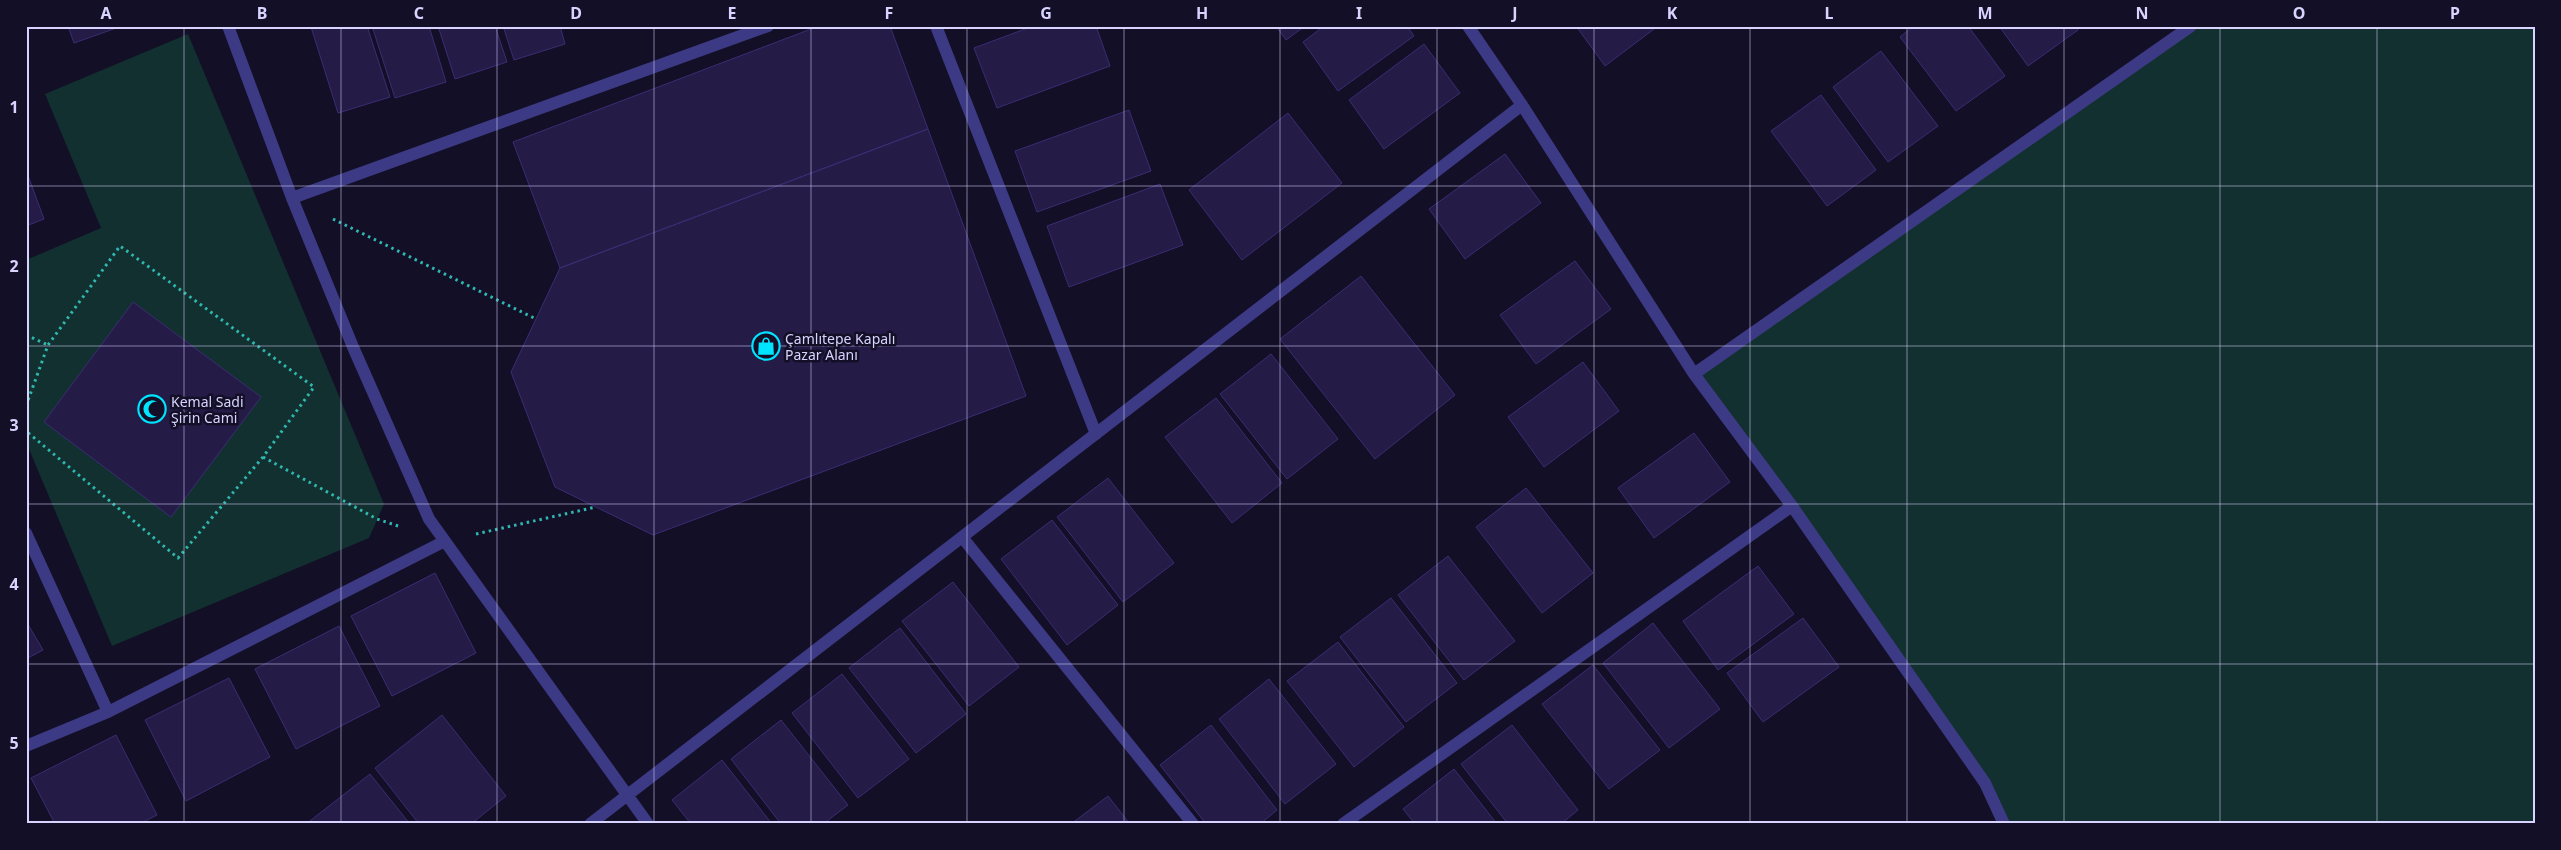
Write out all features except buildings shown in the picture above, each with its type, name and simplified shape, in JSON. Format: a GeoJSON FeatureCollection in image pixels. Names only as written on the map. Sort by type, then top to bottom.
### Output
{"type":"FeatureCollection","features":[{"type":"Feature","properties":{"kind":"street"},"geometry":{"type":"LineString","coordinates":[[228,26],[292,198],[353,347],[429,519],[648,824]]}},
{"type":"Feature","properties":{"kind":"street"},"geometry":{"type":"LineString","coordinates":[[292,198],[768,26]]}},
{"type":"Feature","properties":{"kind":"street"},"geometry":{"type":"LineString","coordinates":[[936,26],[1096,434]]}},
{"type":"Feature","properties":{"kind":"street"},"geometry":{"type":"LineString","coordinates":[[1468,26],[1522,105],[1694,374],[1792,506],[1985,783],[2004,824]]}},
{"type":"Feature","properties":{"kind":"street"},"geometry":{"type":"LineString","coordinates":[[1694,374],[2191,26]]}},
{"type":"Feature","properties":{"kind":"street"},"geometry":{"type":"LineString","coordinates":[[590,824],[1522,105]]}},
{"type":"Feature","properties":{"kind":"street"},"geometry":{"type":"LineString","coordinates":[[1343,824],[1792,506]]}},
{"type":"Feature","properties":{"kind":"street"},"geometry":{"type":"LineString","coordinates":[[26,533],[108,712]]}},
{"type":"Feature","properties":{"kind":"street"},"geometry":{"type":"LineString","coordinates":[[962,537],[1193,824]]}},
{"type":"Feature","properties":{"kind":"street"},"geometry":{"type":"LineString","coordinates":[[26,746],[108,712],[445,541]]}},
{"type":"Feature","properties":{"kind":"path"},"geometry":{"type":"LineString","coordinates":[[292,198],[536,319]]}},
{"type":"Feature","properties":{"kind":"path"},"geometry":{"type":"LineString","coordinates":[[26,406],[48,345],[120,246],[314,387],[263,457],[178,558],[26,431]]}},
{"type":"Feature","properties":{"kind":"path"},"geometry":{"type":"LineString","coordinates":[[26,335],[48,345]]}},
{"type":"Feature","properties":{"kind":"path"},"geometry":{"type":"LineString","coordinates":[[263,457],[378,519],[445,541],[596,507]]}},
{"type":"Feature","properties":{"kind":"green space"},"geometry":{"type":"Polygon","coordinates":[[[2191,26],[2535,26],[2535,824],[2004,824],[1985,783],[1694,374],[2191,26]]]}},
{"type":"Feature","properties":{"kind":"green space"},"geometry":{"type":"Polygon","coordinates":[[[188,34],[384,504],[369,538],[112,646],[26,442],[26,260],[101,228],[45,94],[188,34]]]}},
{"type":"Feature","properties":{"kind":"place","name":"Çamlıtepe Kapalı Pazar Alanı"},"geometry":{"type":"Point","coordinates":[766,346]}},
{"type":"Feature","properties":{"kind":"place","name":"Kemal Sadi Şirin Cami"},"geometry":{"type":"Point","coordinates":[152,409]}}]}
